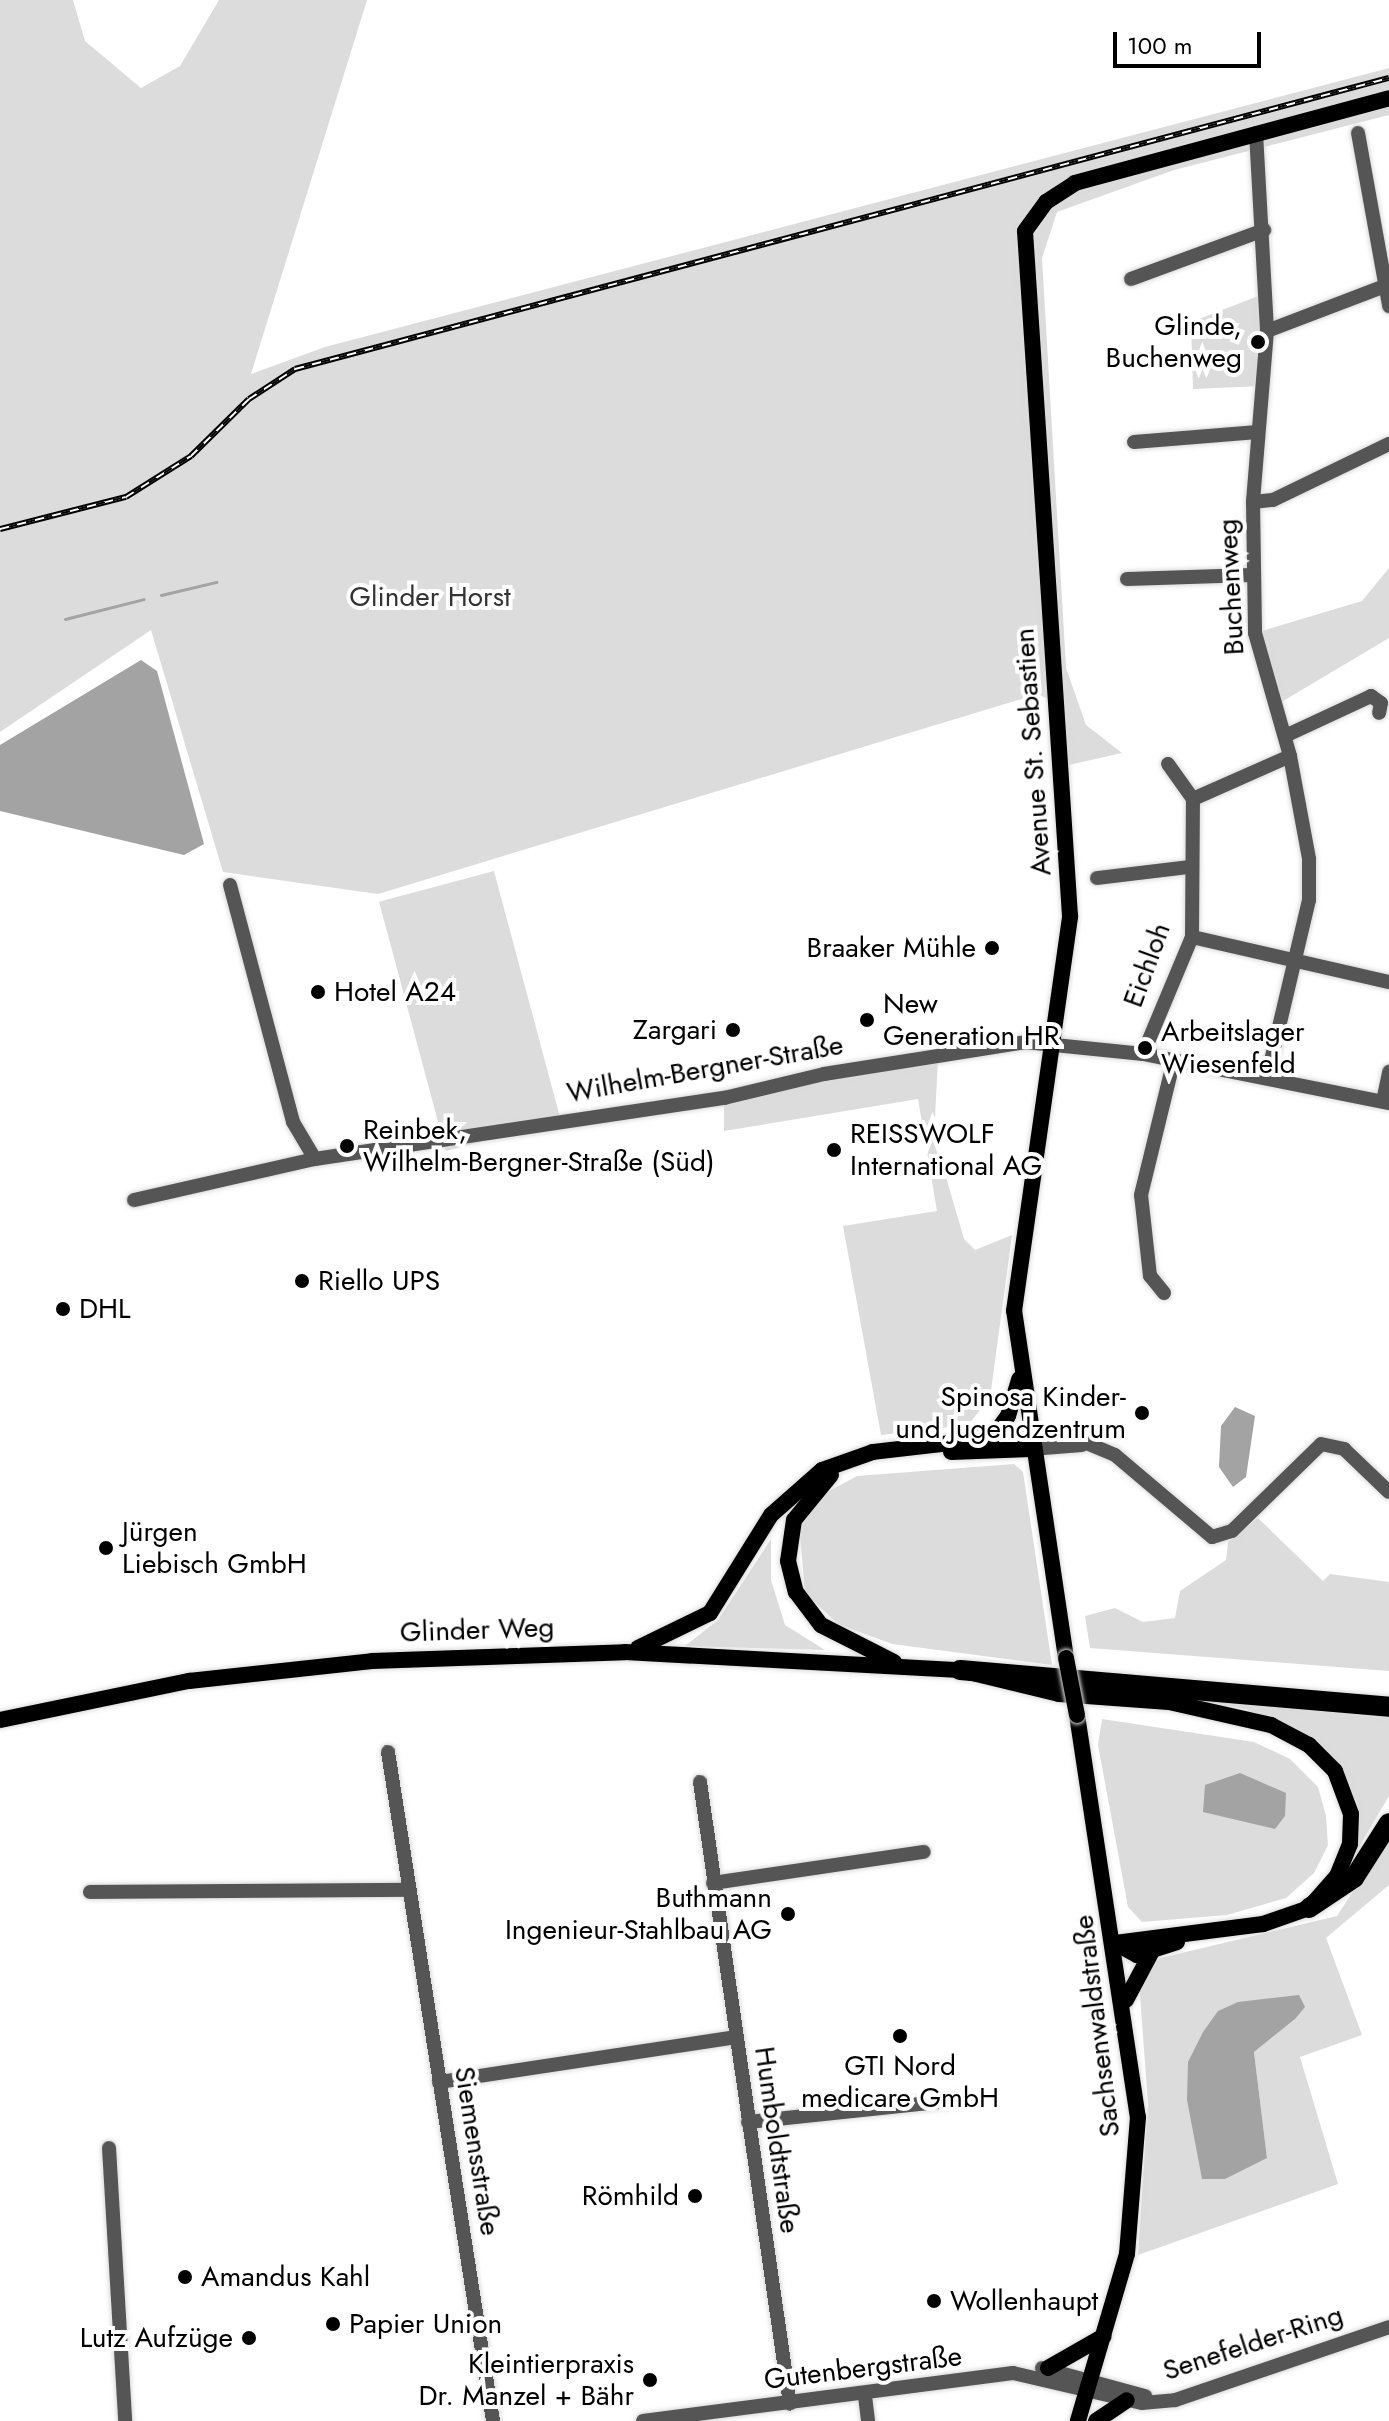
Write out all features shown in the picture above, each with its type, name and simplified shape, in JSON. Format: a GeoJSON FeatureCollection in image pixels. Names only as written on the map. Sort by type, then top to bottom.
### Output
{"type":"FeatureCollection","features":[{"type":"Feature","properties":{"kind":"highway"},"geometry":{"type":"LineString","coordinates":[[960,1670],[1389,1707]]}},
{"type":"Feature","properties":{"kind":"highway"},"geometry":{"type":"LineString","coordinates":[[1309,1908],[1354,1878],[1389,1823]]}},
{"type":"Feature","properties":{"kind":"main road","name":"Avenue St. Sebastien"},"geometry":{"type":"LineString","coordinates":[[1066,1658],[1020,1373],[1015,1290],[1057,1041],[1070,916],[1025,231],[1046,202],[1075,183],[1389,98]]}},
{"type":"Feature","properties":{"kind":"main road"},"geometry":{"type":"LineString","coordinates":[[994,1435],[1008,1416],[1020,1373]]}},
{"type":"Feature","properties":{"kind":"main road"},"geometry":{"type":"LineString","coordinates":[[625,1652],[677,1635],[710,1613],[771,1515],[822,1470],[873,1452],[994,1435],[1030,1442]]}},
{"type":"Feature","properties":{"kind":"main road"},"geometry":{"type":"LineString","coordinates":[[902,1666],[835,1634],[804,1605],[788,1561],[800,1508],[828,1477],[867,1459],[1030,1442]]}},
{"type":"Feature","properties":{"kind":"main road","name":"Glinder Weg"},"geometry":{"type":"LineString","coordinates":[[0,1720],[189,1681],[356,1662],[625,1652],[960,1670],[1059,1694],[1218,1710],[1309,1745],[1342,1785],[1351,1829],[1337,1876],[1309,1908]]}},
{"type":"Feature","properties":{"kind":"main road","name":"Sachsenwaldstraße"},"geometry":{"type":"LineString","coordinates":[[1066,1658],[1124,2005],[1138,2166],[1127,2254],[1078,2421]]}},
{"type":"Feature","properties":{"kind":"main road"},"geometry":{"type":"LineString","coordinates":[[1115,1943],[1128,1954],[1152,1951],[1309,1908]]}},
{"type":"Feature","properties":{"kind":"main road"},"geometry":{"type":"LineString","coordinates":[[1115,1943],[1198,1936]]}},
{"type":"Feature","properties":{"kind":"main road"},"geometry":{"type":"LineString","coordinates":[[1124,2005],[1137,1967],[1152,1951]]}},
{"type":"Feature","properties":{"kind":"main road"},"geometry":{"type":"LineString","coordinates":[[1048,2368],[1068,2363],[1105,2335]]}},
{"type":"Feature","properties":{"kind":"main road"},"geometry":{"type":"LineString","coordinates":[[1096,2421],[1127,2400]]}},
{"type":"Feature","properties":{"kind":"street","name":"Buchenweg"},"geometry":{"type":"LineString","coordinates":[[1256,133],[1264,230],[1267,331],[1253,502],[1252,575],[1256,641],[1290,756],[1309,859],[1295,963],[1267,1078]]}},
{"type":"Feature","properties":{"kind":"street"},"geometry":{"type":"LineString","coordinates":[[1358,133],[1382,287],[1389,306]]}},
{"type":"Feature","properties":{"kind":"street"},"geometry":{"type":"LineString","coordinates":[[1131,279],[1264,230]]}},
{"type":"Feature","properties":{"kind":"street"},"geometry":{"type":"LineString","coordinates":[[1267,331],[1382,287]]}},
{"type":"Feature","properties":{"kind":"street"},"geometry":{"type":"LineString","coordinates":[[1134,442],[1258,432]]}},
{"type":"Feature","properties":{"kind":"street"},"geometry":{"type":"LineString","coordinates":[[1253,502],[1273,500],[1389,444]]}},
{"type":"Feature","properties":{"kind":"street"},"geometry":{"type":"LineString","coordinates":[[1127,579],[1252,575]]}},
{"type":"Feature","properties":{"kind":"street"},"geometry":{"type":"LineString","coordinates":[[1285,736],[1371,696],[1381,703],[1379,713]]}},
{"type":"Feature","properties":{"kind":"street"},"geometry":{"type":"LineString","coordinates":[[1168,764],[1193,799],[1290,756]]}},
{"type":"Feature","properties":{"kind":"street","name":"Eichloh"},"geometry":{"type":"LineString","coordinates":[[1143,1054],[1192,937],[1189,867],[1193,799]]}},
{"type":"Feature","properties":{"kind":"street"},"geometry":{"type":"LineString","coordinates":[[1097,878],[1189,867]]}},
{"type":"Feature","properties":{"kind":"street"},"geometry":{"type":"LineString","coordinates":[[230,885],[293,1122],[315,1159]]}},
{"type":"Feature","properties":{"kind":"street"},"geometry":{"type":"LineString","coordinates":[[1192,937],[1295,963],[1389,982]]}},
{"type":"Feature","properties":{"kind":"street","name":"Wilhelm-Bergner-Straße"},"geometry":{"type":"LineString","coordinates":[[134,1200],[315,1159],[1057,1041],[1143,1054],[1386,1102]]}},
{"type":"Feature","properties":{"kind":"street"},"geometry":{"type":"LineString","coordinates":[[1164,1293],[1150,1276],[1141,1195],[1174,1060]]}},
{"type":"Feature","properties":{"kind":"street"},"geometry":{"type":"LineString","coordinates":[[1386,1102],[1389,1072]]}},
{"type":"Feature","properties":{"kind":"street"},"geometry":{"type":"LineString","coordinates":[[1030,1442],[1106,1451],[1214,1537],[1232,1531],[1321,1444],[1344,1449],[1389,1492]]}},
{"type":"Feature","properties":{"kind":"street","name":"Siemensstraße"},"geometry":{"type":"LineString","coordinates":[[388,1752],[493,2421]]}},
{"type":"Feature","properties":{"kind":"street","name":"Humboldtstraße"},"geometry":{"type":"LineString","coordinates":[[700,1782],[790,2404]]}},
{"type":"Feature","properties":{"kind":"street"},"geometry":{"type":"LineString","coordinates":[[713,1883],[924,1852]]}},
{"type":"Feature","properties":{"kind":"street"},"geometry":{"type":"LineString","coordinates":[[90,1892],[409,1890]]}},
{"type":"Feature","properties":{"kind":"street"},"geometry":{"type":"LineString","coordinates":[[439,2082],[735,2037]]}},
{"type":"Feature","properties":{"kind":"street"},"geometry":{"type":"LineString","coordinates":[[748,2122],[967,2099]]}},
{"type":"Feature","properties":{"kind":"street"},"geometry":{"type":"LineString","coordinates":[[109,2148],[125,2421]]}},
{"type":"Feature","properties":{"kind":"street","name":"Senefelder-Ring"},"geometry":{"type":"LineString","coordinates":[[1088,2384],[1127,2400],[1175,2400],[1389,2327]]}},
{"type":"Feature","properties":{"kind":"street"},"geometry":{"type":"LineString","coordinates":[[1023,2373],[1048,2368],[1088,2384],[1154,2401]]}},
{"type":"Feature","properties":{"kind":"street","name":"Gutenbergstraße"},"geometry":{"type":"LineString","coordinates":[[643,2421],[865,2396],[1023,2373],[1088,2384]]}},
{"type":"Feature","properties":{"kind":"street"},"geometry":{"type":"LineString","coordinates":[[865,2396],[868,2421]]}},
{"type":"Feature","properties":{"kind":"green space","name":"Glinder Horst"},"geometry":{"type":"Polygon","coordinates":[[[0,0],[73,0],[85,41],[141,88],[180,66],[219,0],[367,0],[251,374],[325,347],[1389,68],[1389,115],[1174,170],[1057,212],[1042,258],[1066,668],[1086,725],[1122,753],[1060,767],[1054,702],[1038,694],[378,894],[223,872],[151,630],[0,732],[0,0]]]}},
{"type":"Feature","properties":{"kind":"green space"},"geometry":{"type":"Polygon","coordinates":[[[1266,293],[1263,386],[1193,389],[1191,322],[1266,293]]]}},
{"type":"Feature","properties":{"kind":"green space"},"geometry":{"type":"Polygon","coordinates":[[[1389,568],[1389,638],[1273,707],[1255,633],[1362,601],[1389,568]]]}},
{"type":"Feature","properties":{"kind":"green space"},"geometry":{"type":"Polygon","coordinates":[[[494,871],[561,1120],[446,1151],[379,902],[494,871]]]}},
{"type":"Feature","properties":{"kind":"green space"},"geometry":{"type":"Polygon","coordinates":[[[938,1059],[934,1136],[964,1239],[975,1250],[1012,1235],[990,1398],[968,1425],[881,1435],[843,1226],[937,1211],[918,1099],[724,1131],[724,1098],[938,1059]]]}},
{"type":"Feature","properties":{"kind":"green space"},"geometry":{"type":"Polygon","coordinates":[[[1014,1464],[1023,1472],[1052,1665],[892,1644],[838,1624],[805,1593],[799,1521],[822,1495],[857,1476],[1014,1464]]]}},
{"type":"Feature","properties":{"kind":"green space"},"geometry":{"type":"Polygon","coordinates":[[[1258,1518],[1323,1581],[1330,1574],[1389,1582],[1389,1671],[1090,1648],[1085,1616],[1115,1608],[1143,1622],[1175,1618],[1180,1591],[1226,1560],[1228,1542],[1258,1518]]]}},
{"type":"Feature","properties":{"kind":"green space"},"geometry":{"type":"Polygon","coordinates":[[[771,1539],[771,1580],[785,1625],[825,1650],[685,1646],[718,1620],[771,1539]]]}},
{"type":"Feature","properties":{"kind":"green space"},"geometry":{"type":"Polygon","coordinates":[[[1184,1696],[1389,1714],[1389,1796],[1340,1879],[1355,1812],[1336,1761],[1248,1710],[1184,1696]]]}},
{"type":"Feature","properties":{"kind":"green space"},"geometry":{"type":"Polygon","coordinates":[[[1102,1719],[1254,1742],[1290,1759],[1318,1787],[1326,1816],[1328,1845],[1314,1873],[1286,1898],[1227,1915],[1142,1922],[1128,1907],[1098,1745],[1102,1719]]]}},
{"type":"Feature","properties":{"kind":"green space"},"geometry":{"type":"Polygon","coordinates":[[[1389,1836],[1389,1885],[1326,1938],[1362,2035],[1300,2057],[1338,2184],[1138,2255],[1148,2104],[1139,1981],[1148,1961],[1337,1916],[1389,1836]],[[1295,2019],[1188,2062],[1267,2158],[1254,2052],[1295,2019]]]}},
{"type":"Feature","properties":{"kind":"shaded area"},"geometry":{"type":"Polygon","coordinates":[[[141,660],[157,671],[204,844],[184,855],[0,811],[0,745],[141,660]]]}},
{"type":"Feature","properties":{"kind":"shaded area"},"geometry":{"type":"Polygon","coordinates":[[[1235,1407],[1255,1416],[1246,1477],[1233,1487],[1219,1467],[1221,1426],[1235,1407]]]}},
{"type":"Feature","properties":{"kind":"shaded area"},"geometry":{"type":"Polygon","coordinates":[[[1240,1773],[1286,1793],[1285,1816],[1275,1829],[1203,1812],[1205,1785],[1240,1773]]]}},
{"type":"Feature","properties":{"kind":"shaded area"},"geometry":{"type":"Polygon","coordinates":[[[1299,1995],[1305,2007],[1254,2052],[1267,2158],[1225,2179],[1202,2179],[1187,2100],[1188,2062],[1203,2032],[1218,2011],[1238,2002],[1299,1995]]]}},
{"type":"Feature","properties":{"kind":"waterway"},"geometry":{"type":"LineString","coordinates":[[161,595],[216,582]]}},
{"type":"Feature","properties":{"kind":"waterway"},"geometry":{"type":"LineString","coordinates":[[65,619],[144,599]]}},
{"type":"Feature","properties":{"kind":"railway"},"geometry":{"type":"LineString","coordinates":[[0,529],[126,497],[191,456],[249,399],[295,369],[1389,78]]}},
{"type":"Feature","properties":{"kind":"place","name":"Glinde, Buchenweg"},"geometry":{"type":"Point","coordinates":[1258,342]}},
{"type":"Feature","properties":{"kind":"place","name":"Braaker Mühle"},"geometry":{"type":"Point","coordinates":[992,948]}},
{"type":"Feature","properties":{"kind":"place","name":"Hotel A24"},"geometry":{"type":"Point","coordinates":[318,992]}},
{"type":"Feature","properties":{"kind":"place","name":"New Generation HR"},"geometry":{"type":"Point","coordinates":[867,1020]}},
{"type":"Feature","properties":{"kind":"place","name":"Zargari"},"geometry":{"type":"Point","coordinates":[733,1030]}},
{"type":"Feature","properties":{"kind":"place","name":"Arbeitslager Wiesenfeld"},"geometry":{"type":"Point","coordinates":[1145,1048]}},
{"type":"Feature","properties":{"kind":"place","name":"Reinbek, Wilhelm-Bergner-Straße (Süd)"},"geometry":{"type":"Point","coordinates":[347,1146]}},
{"type":"Feature","properties":{"kind":"place","name":"REISSWOLF International AG"},"geometry":{"type":"Point","coordinates":[834,1150]}},
{"type":"Feature","properties":{"kind":"place","name":"Riello UPS"},"geometry":{"type":"Point","coordinates":[302,1281]}},
{"type":"Feature","properties":{"kind":"place","name":"DHL"},"geometry":{"type":"Point","coordinates":[63,1309]}},
{"type":"Feature","properties":{"kind":"place","name":"Spinosa Kinder- und Jugendzentrum"},"geometry":{"type":"Point","coordinates":[1142,1413]}},
{"type":"Feature","properties":{"kind":"place","name":"Jürgen Liebisch GmbH"},"geometry":{"type":"Point","coordinates":[106,1548]}},
{"type":"Feature","properties":{"kind":"place","name":"Buthmann Ingenieur-Stahlbau AG"},"geometry":{"type":"Point","coordinates":[788,1914]}},
{"type":"Feature","properties":{"kind":"place","name":"GTI Nord medicare GmbH"},"geometry":{"type":"Point","coordinates":[900,2036]}},
{"type":"Feature","properties":{"kind":"place","name":"Römhild"},"geometry":{"type":"Point","coordinates":[695,2196]}},
{"type":"Feature","properties":{"kind":"place","name":"Amandus Kahl"},"geometry":{"type":"Point","coordinates":[185,2277]}},
{"type":"Feature","properties":{"kind":"place","name":"Wollenhaupt"},"geometry":{"type":"Point","coordinates":[934,2301]}},
{"type":"Feature","properties":{"kind":"place","name":"Papier Union"},"geometry":{"type":"Point","coordinates":[333,2324]}},
{"type":"Feature","properties":{"kind":"place","name":"Lutz Aufzüge"},"geometry":{"type":"Point","coordinates":[249,2338]}},
{"type":"Feature","properties":{"kind":"place","name":"Kleintierpraxis Dr. Manzel + Bähr"},"geometry":{"type":"Point","coordinates":[650,2380]}}]}
